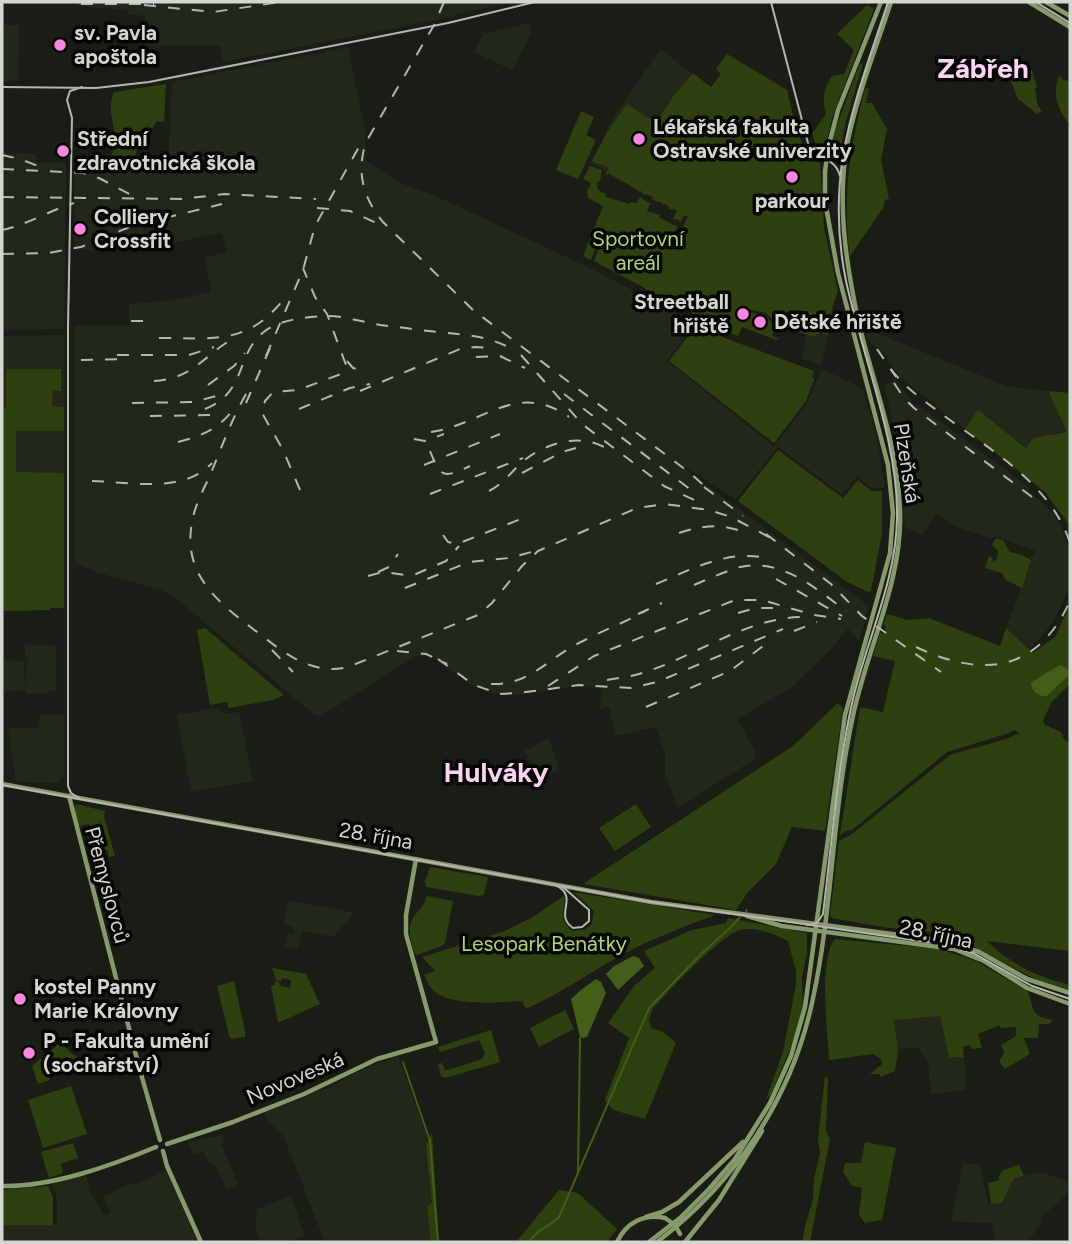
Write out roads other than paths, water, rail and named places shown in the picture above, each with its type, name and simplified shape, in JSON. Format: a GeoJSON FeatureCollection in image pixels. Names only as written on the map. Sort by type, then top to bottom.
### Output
{"type":"FeatureCollection","features":[{"type":"Feature","properties":{"kind":"main road","name":"Plzeňská"},"geometry":{"type":"LineString","coordinates":[[763,1121],[801,1026],[845,715],[856,667],[883,584],[890,553],[893,521],[888,465],[831,238],[825,201],[828,148],[838,110],[881,2]]}},
{"type":"Feature","properties":{"kind":"main road","name":"Plzeňská"},"geometry":{"type":"LineString","coordinates":[[763,1121],[782,1090],[802,1041],[812,1004],[852,717],[898,555],[900,529],[895,464],[859,323],[843,229],[847,143],[862,87],[891,2]]}},
{"type":"Feature","properties":{"kind":"main road"},"geometry":{"type":"LineString","coordinates":[[1029,2],[1069,27]]}},
{"type":"Feature","properties":{"kind":"main road"},"geometry":{"type":"LineString","coordinates":[[1046,2],[1070,16]]}},
{"type":"Feature","properties":{"kind":"main road","name":"28. října"},"geometry":{"type":"LineString","coordinates":[[2,784],[639,900],[746,916],[767,923],[954,949],[980,959],[1032,990],[1070,1004]]}},
{"type":"Feature","properties":{"kind":"main road","name":"Přemyslovců"},"geometry":{"type":"LineString","coordinates":[[69,796],[160,1140]]}},
{"type":"Feature","properties":{"kind":"main road","name":"Novoveská"},"geometry":{"type":"LineString","coordinates":[[167,1143],[233,1122],[304,1094],[377,1059],[436,1042],[406,926],[416,859]]}},
{"type":"Feature","properties":{"kind":"main road","name":"28. října"},"geometry":{"type":"LineString","coordinates":[[746,916],[824,923],[953,942],[979,951],[1027,979],[1070,993]]}},
{"type":"Feature","properties":{"kind":"main road"},"geometry":{"type":"LineString","coordinates":[[821,944],[828,935],[834,933]]}},
{"type":"Feature","properties":{"kind":"main road"},"geometry":{"type":"LineString","coordinates":[[617,1242],[631,1224],[663,1212],[680,1202],[763,1121]]}},
{"type":"Feature","properties":{"kind":"main road"},"geometry":{"type":"LineString","coordinates":[[649,1242],[680,1218],[709,1189],[763,1121]]}},
{"type":"Feature","properties":{"kind":"main road"},"geometry":{"type":"LineString","coordinates":[[657,1242],[713,1192],[738,1162],[763,1121]]}},
{"type":"Feature","properties":{"kind":"main road"},"geometry":{"type":"LineString","coordinates":[[646,1217],[665,1218],[675,1225],[683,1242],[727,1189],[761,1135],[763,1121]]}},
{"type":"Feature","properties":{"kind":"main road"},"geometry":{"type":"LineString","coordinates":[[2,1186],[62,1179],[156,1147],[160,1140],[167,1143],[163,1151],[167,1166],[201,1242]]}},
{"type":"Feature","properties":{"kind":"main road"},"geometry":{"type":"LineString","coordinates":[[156,1147],[163,1151]]}},
{"type":"Feature","properties":{"kind":"waterway"},"geometry":{"type":"LineString","coordinates":[[529,1242],[559,1217],[649,1008],[740,917]]}},
{"type":"Feature","properties":{"kind":"waterway"},"geometry":{"type":"LineString","coordinates":[[578,1172],[580,1038]]}},
{"type":"Feature","properties":{"kind":"waterway"},"geometry":{"type":"LineString","coordinates":[[403,1062],[430,1141],[438,1242]]}},
{"type":"Feature","properties":{"kind":"tram line"},"geometry":{"type":"LineString","coordinates":[[2,87],[96,88],[149,82],[448,23],[535,2]]}},
{"type":"Feature","properties":{"kind":"tram line"},"geometry":{"type":"LineString","coordinates":[[771,2],[808,143],[834,165],[840,176]]}},
{"type":"Feature","properties":{"kind":"tram line"},"geometry":{"type":"LineString","coordinates":[[807,925],[817,923],[823,914],[847,725],[892,565],[895,542],[896,490],[892,460],[846,281],[840,242],[839,206],[846,138],[888,2]]}},
{"type":"Feature","properties":{"kind":"tram line"},"geometry":{"type":"LineString","coordinates":[[1036,2],[1070,23]]}},
{"type":"Feature","properties":{"kind":"tram line"},"geometry":{"type":"LineString","coordinates":[[79,798],[71,793],[68,786],[68,327],[72,118],[67,100],[70,91],[82,87]]}},
{"type":"Feature","properties":{"kind":"tram line"},"geometry":{"type":"LineString","coordinates":[[2,785],[651,902],[941,944],[973,953],[1032,986],[1070,999]]}},
{"type":"Feature","properties":{"kind":"tram line"},"geometry":{"type":"LineString","coordinates":[[556,885],[566,895],[565,917],[568,923],[573,928],[582,927],[589,921],[589,910],[563,887]]}},
{"type":"Feature","properties":{"kind":"railway"},"geometry":{"type":"LineString","coordinates":[[144,5],[213,12],[281,2]]}},
{"type":"Feature","properties":{"kind":"railway"},"geometry":{"type":"LineString","coordinates":[[444,2],[434,25],[366,142],[362,174],[370,204],[383,222],[473,310],[690,473],[711,492]]}},
{"type":"Feature","properties":{"kind":"railway"},"geometry":{"type":"LineString","coordinates":[[81,4],[154,4]]}},
{"type":"Feature","properties":{"kind":"railway"},"geometry":{"type":"LineString","coordinates":[[266,356],[303,270],[315,226],[360,145]]}},
{"type":"Feature","properties":{"kind":"railway"},"geometry":{"type":"LineString","coordinates":[[2,155],[38,166]]}},
{"type":"Feature","properties":{"kind":"railway"},"geometry":{"type":"LineString","coordinates":[[2,169],[83,173],[99,178],[133,196]]}},
{"type":"Feature","properties":{"kind":"railway"},"geometry":{"type":"LineString","coordinates":[[2,197],[182,199],[225,194],[316,199]]}},
{"type":"Feature","properties":{"kind":"railway"},"geometry":{"type":"LineString","coordinates":[[2,230],[74,203]]}},
{"type":"Feature","properties":{"kind":"railway"},"geometry":{"type":"LineString","coordinates":[[2,254],[48,253],[81,247],[132,226],[222,204]]}},
{"type":"Feature","properties":{"kind":"railway"},"geometry":{"type":"LineString","coordinates":[[317,208],[350,211],[383,226]]}},
{"type":"Feature","properties":{"kind":"railway"},"geometry":{"type":"LineString","coordinates":[[300,490],[283,450],[262,413],[265,401],[273,392],[298,390],[341,374],[346,365],[327,314],[315,297],[303,268]]}},
{"type":"Feature","properties":{"kind":"railway"},"geometry":{"type":"LineString","coordinates":[[159,338],[214,338],[245,331],[259,323],[287,295]]}},
{"type":"Feature","properties":{"kind":"railway"},"geometry":{"type":"LineString","coordinates":[[205,409],[219,402],[228,393],[256,340],[271,327],[295,319],[333,316],[380,325],[469,335],[497,342],[515,351]]}},
{"type":"Feature","properties":{"kind":"railway"},"geometry":{"type":"LineString","coordinates":[[131,321],[145,321]]}},
{"type":"Feature","properties":{"kind":"railway"},"geometry":{"type":"LineString","coordinates":[[154,381],[189,371],[234,338]]}},
{"type":"Feature","properties":{"kind":"railway"},"geometry":{"type":"LineString","coordinates":[[117,355],[189,355],[214,347]]}},
{"type":"Feature","properties":{"kind":"railway"},"geometry":{"type":"LineString","coordinates":[[246,403],[270,348]]}},
{"type":"Feature","properties":{"kind":"railway"},"geometry":{"type":"LineString","coordinates":[[360,391],[460,349],[491,348]]}},
{"type":"Feature","properties":{"kind":"railway"},"geometry":{"type":"LineString","coordinates":[[877,349],[896,377]]}},
{"type":"Feature","properties":{"kind":"railway"},"geometry":{"type":"LineString","coordinates":[[208,385],[234,366],[245,353]]}},
{"type":"Feature","properties":{"kind":"railway"},"geometry":{"type":"LineString","coordinates":[[521,355],[582,424],[664,486],[703,504]]}},
{"type":"Feature","properties":{"kind":"railway"},"geometry":{"type":"LineString","coordinates":[[476,357],[500,356],[525,368]]}},
{"type":"Feature","properties":{"kind":"railway"},"geometry":{"type":"LineString","coordinates":[[81,360],[126,359]]}},
{"type":"Feature","properties":{"kind":"railway"},"geometry":{"type":"LineString","coordinates":[[347,361],[353,368],[361,370]]}},
{"type":"Feature","properties":{"kind":"railway"},"geometry":{"type":"LineString","coordinates":[[891,369],[914,392],[997,453],[1033,485],[1061,522],[1070,543]]}},
{"type":"Feature","properties":{"kind":"railway"},"geometry":{"type":"LineString","coordinates":[[894,383],[914,408],[1036,500]]}},
{"type":"Feature","properties":{"kind":"railway"},"geometry":{"type":"LineString","coordinates":[[299,409],[350,388],[370,384]]}},
{"type":"Feature","properties":{"kind":"railway"},"geometry":{"type":"LineString","coordinates":[[246,394],[196,506],[190,539],[192,557],[208,588],[220,602],[284,652],[314,666],[325,669],[348,667],[478,615],[538,551],[637,508],[665,504],[709,510],[731,517],[771,538]]}},
{"type":"Feature","properties":{"kind":"railway"},"geometry":{"type":"LineString","coordinates":[[564,394],[695,493]]}},
{"type":"Feature","properties":{"kind":"railway"},"geometry":{"type":"LineString","coordinates":[[132,403],[194,402],[216,396]]}},
{"type":"Feature","properties":{"kind":"railway"},"geometry":{"type":"LineString","coordinates":[[431,432],[516,404],[533,403],[550,407],[569,417]]}},
{"type":"Feature","properties":{"kind":"railway"},"geometry":{"type":"LineString","coordinates":[[178,442],[208,431],[232,411]]}},
{"type":"Feature","properties":{"kind":"railway"},"geometry":{"type":"LineString","coordinates":[[150,416],[216,415]]}},
{"type":"Feature","properties":{"kind":"railway"},"geometry":{"type":"LineString","coordinates":[[414,439],[425,441],[444,434]]}},
{"type":"Feature","properties":{"kind":"railway"},"geometry":{"type":"LineString","coordinates":[[424,465],[500,434]]}},
{"type":"Feature","properties":{"kind":"railway"},"geometry":{"type":"LineString","coordinates":[[489,491],[526,459],[554,444],[584,441],[604,447]]}},
{"type":"Feature","properties":{"kind":"railway"},"geometry":{"type":"LineString","coordinates":[[522,473],[562,452],[576,448]]}},
{"type":"Feature","properties":{"kind":"railway"},"geometry":{"type":"LineString","coordinates":[[430,451],[437,467],[444,474],[470,466]]}},
{"type":"Feature","properties":{"kind":"railway"},"geometry":{"type":"LineString","coordinates":[[430,494],[523,458]]}},
{"type":"Feature","properties":{"kind":"railway"},"geometry":{"type":"LineString","coordinates":[[92,481],[172,483],[200,473],[212,463]]}},
{"type":"Feature","properties":{"kind":"railway"},"geometry":{"type":"LineString","coordinates":[[704,487],[743,516]]}},
{"type":"Feature","properties":{"kind":"railway"},"geometry":{"type":"LineString","coordinates":[[443,535],[448,542],[457,544],[521,519]]}},
{"type":"Feature","properties":{"kind":"railway"},"geometry":{"type":"LineString","coordinates":[[679,533],[712,526],[746,533]]}},
{"type":"Feature","properties":{"kind":"railway"},"geometry":{"type":"LineString","coordinates":[[766,534],[831,584],[862,616],[941,672]]}},
{"type":"Feature","properties":{"kind":"railway"},"geometry":{"type":"LineString","coordinates":[[368,576],[383,572],[416,574],[446,561],[459,546]]}},
{"type":"Feature","properties":{"kind":"railway"},"geometry":{"type":"LineString","coordinates":[[405,588],[469,562],[509,558],[535,551]]}},
{"type":"Feature","properties":{"kind":"railway"},"geometry":{"type":"LineString","coordinates":[[378,572],[389,567],[398,554]]}},
{"type":"Feature","properties":{"kind":"railway"},"geometry":{"type":"LineString","coordinates":[[656,584],[726,558],[755,556],[770,559]]}},
{"type":"Feature","properties":{"kind":"railway"},"geometry":{"type":"LineString","coordinates":[[694,585],[736,568],[767,566],[795,576],[846,611]]}},
{"type":"Feature","properties":{"kind":"railway"},"geometry":{"type":"LineString","coordinates":[[776,579],[842,616]]}},
{"type":"Feature","properties":{"kind":"railway"},"geometry":{"type":"LineString","coordinates":[[548,686],[594,656],[735,600],[762,600],[814,615],[841,619]]}},
{"type":"Feature","properties":{"kind":"railway"},"geometry":{"type":"LineString","coordinates":[[916,647],[963,663],[1005,663],[1024,655],[1041,643],[1057,625],[1070,601]]}},
{"type":"Feature","properties":{"kind":"railway"},"geometry":{"type":"LineString","coordinates":[[638,614],[662,603]]}},
{"type":"Feature","properties":{"kind":"railway"},"geometry":{"type":"LineString","coordinates":[[738,613],[756,608],[773,608]]}},
{"type":"Feature","properties":{"kind":"railway"},"geometry":{"type":"LineString","coordinates":[[491,684],[505,683],[529,675],[571,647],[647,610]]}},
{"type":"Feature","properties":{"kind":"railway"},"geometry":{"type":"LineString","coordinates":[[607,680],[660,667],[763,623],[806,617]]}},
{"type":"Feature","properties":{"kind":"railway"},"geometry":{"type":"LineString","coordinates":[[794,631],[817,622]]}},
{"type":"Feature","properties":{"kind":"railway"},"geometry":{"type":"LineString","coordinates":[[438,659],[474,685],[500,694],[579,685],[631,688],[657,682],[783,629]]}},
{"type":"Feature","properties":{"kind":"railway"},"geometry":{"type":"LineString","coordinates":[[646,707],[730,671],[771,640]]}},
{"type":"Feature","properties":{"kind":"railway"},"geometry":{"type":"LineString","coordinates":[[272,650],[293,672]]}},
{"type":"Feature","properties":{"kind":"railway"},"geometry":{"type":"LineString","coordinates":[[397,651],[426,654],[447,664]]}},
{"type":"Feature","properties":{"kind":"place","name":"sv. Pavla apoštola"},"geometry":{"type":"Point","coordinates":[60,45]}},
{"type":"Feature","properties":{"kind":"place","name":"Lékařská fakulta Ostravské univerzity"},"geometry":{"type":"Point","coordinates":[639,139]}},
{"type":"Feature","properties":{"kind":"place","name":"Střední zdravotnická škola"},"geometry":{"type":"Point","coordinates":[63,151]}},
{"type":"Feature","properties":{"kind":"place","name":"parkour"},"geometry":{"type":"Point","coordinates":[792,177]}},
{"type":"Feature","properties":{"kind":"place","name":"Colliery Crossfit"},"geometry":{"type":"Point","coordinates":[80,229]}},
{"type":"Feature","properties":{"kind":"place","name":"Streetball hřiště"},"geometry":{"type":"Point","coordinates":[743,314]}},
{"type":"Feature","properties":{"kind":"place","name":"Dětské hřiště"},"geometry":{"type":"Point","coordinates":[760,322]}},
{"type":"Feature","properties":{"kind":"place","name":"kostel Panny Marie Královny"},"geometry":{"type":"Point","coordinates":[20,999]}},
{"type":"Feature","properties":{"kind":"place","name":"P - Fakulta umění (sochařství)"},"geometry":{"type":"Point","coordinates":[29,1053]}},
{"type":"Feature","properties":{"kind":"district","name":"Zábřeh"},"geometry":{"type":"Point","coordinates":[983,68]}},
{"type":"Feature","properties":{"kind":"district","name":"Hulváky"},"geometry":{"type":"Point","coordinates":[496,772]}},
{"type":"Feature","properties":{"kind":"park label","name":"Sportovní areál"},"geometry":{"type":"Point","coordinates":[638,251]}},
{"type":"Feature","properties":{"kind":"park label","name":"Lesopark Benátky"},"geometry":{"type":"Point","coordinates":[544,944]}}]}
